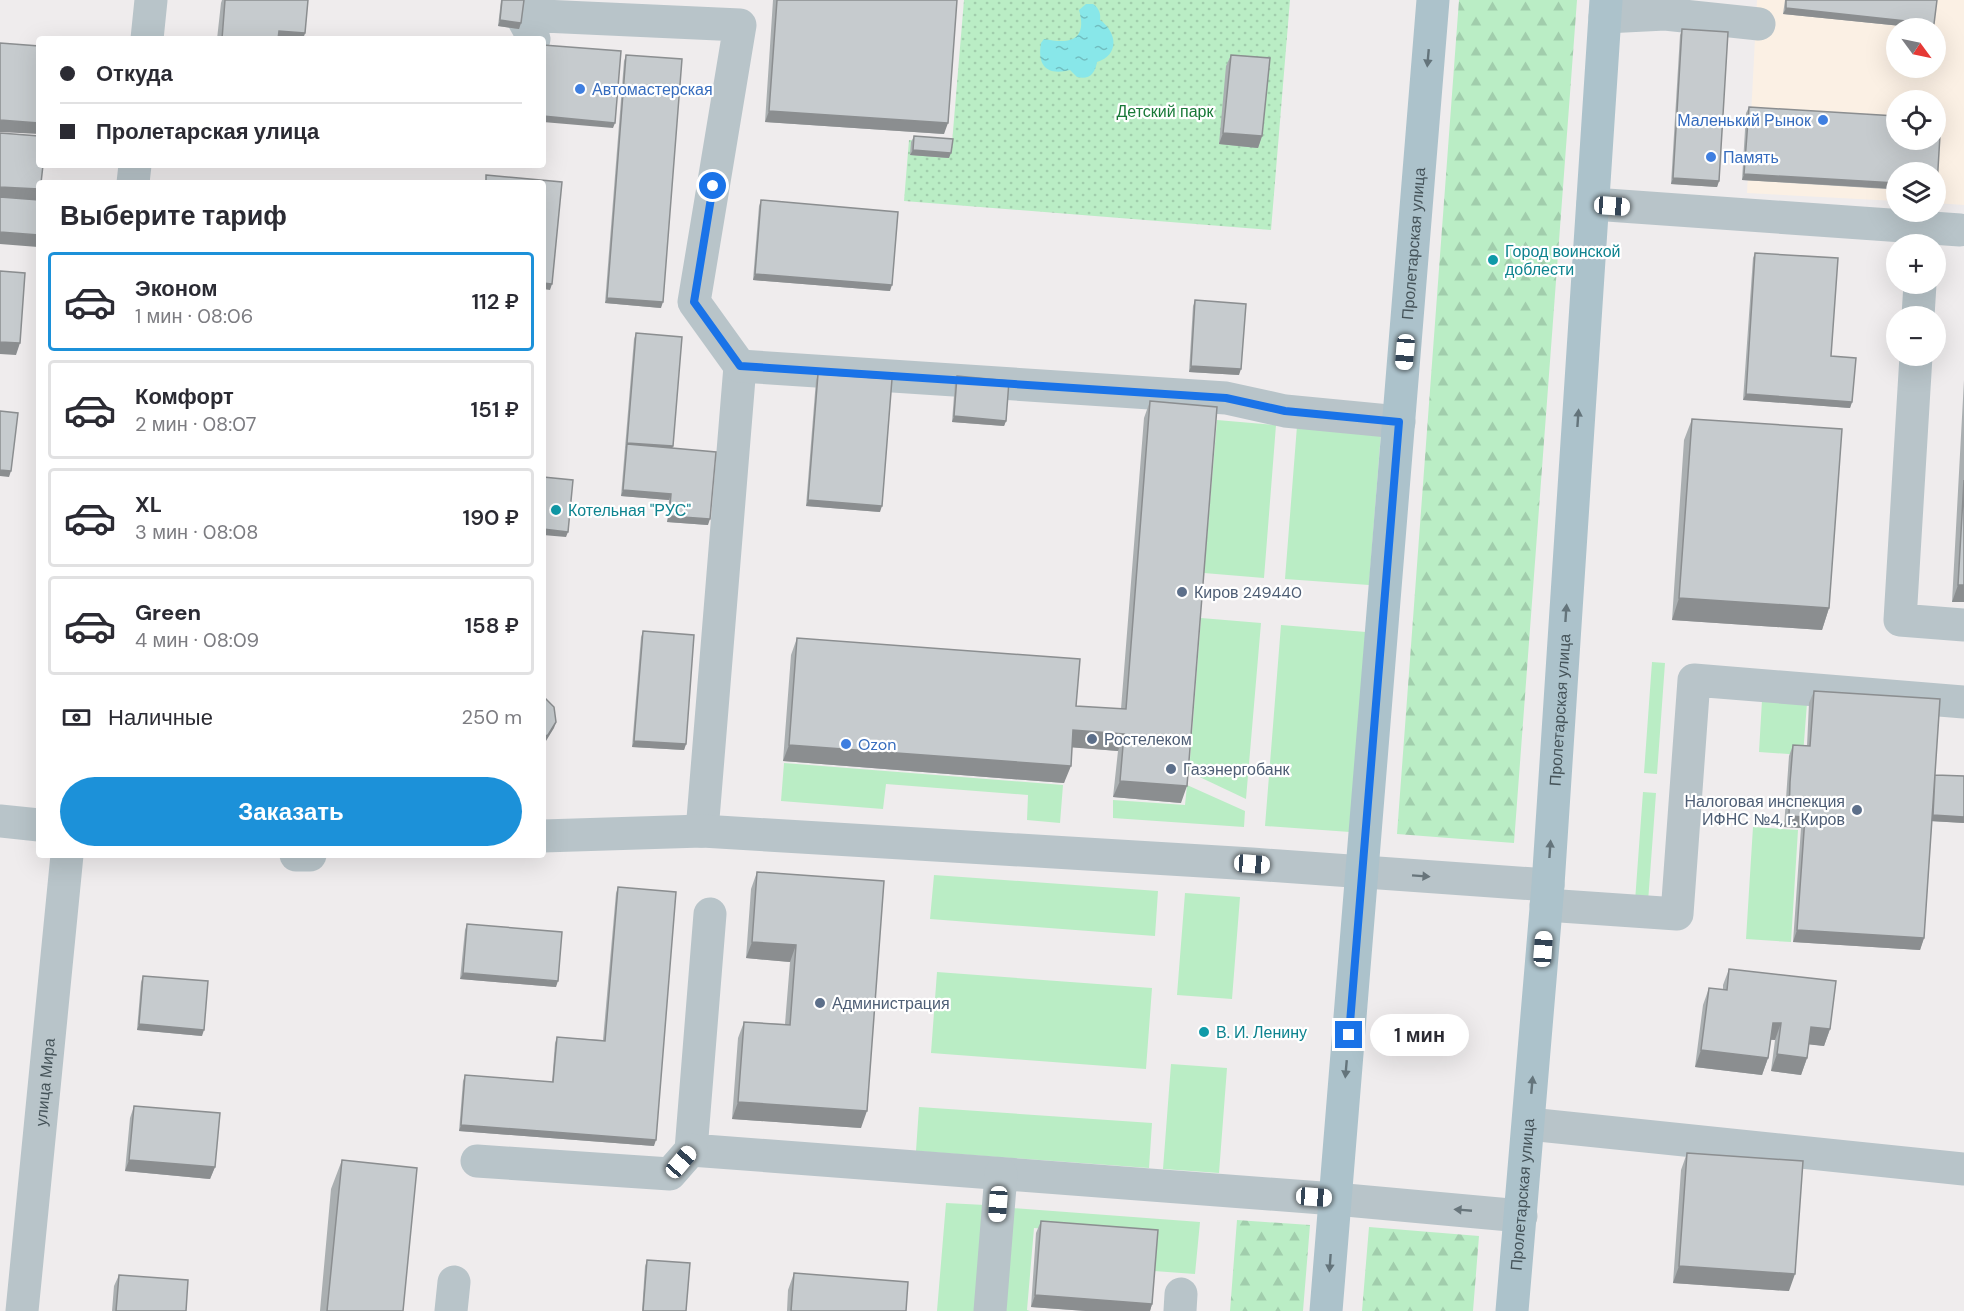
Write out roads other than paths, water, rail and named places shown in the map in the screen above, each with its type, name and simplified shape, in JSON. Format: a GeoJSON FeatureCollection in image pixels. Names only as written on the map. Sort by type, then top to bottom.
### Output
{"type":"FeatureCollection","features":[{"type":"Feature","properties":{"kind":"main road","name":"Пролетарская улица"},"geometry":{"type":"LineString","coordinates":[[1326,1311],[1433,0]]}},
{"type":"Feature","properties":{"kind":"main road","name":"Пролетарская улица"},"geometry":{"type":"LineString","coordinates":[[1512,1311],[1547,895],[1606,8]]}},
{"type":"Feature","properties":{"kind":"street"},"geometry":{"type":"LineString","coordinates":[[147,36],[151,0]]}},
{"type":"Feature","properties":{"kind":"street"},"geometry":{"type":"LineString","coordinates":[[1606,8],[1759,24]]}},
{"type":"Feature","properties":{"kind":"street"},"geometry":{"type":"LineString","coordinates":[[532,36],[521,15],[740,25],[694,302],[740,366],[702,831]]}},
{"type":"Feature","properties":{"kind":"street"},"geometry":{"type":"LineString","coordinates":[[1593,204],[1902,234]]}},
{"type":"Feature","properties":{"kind":"street"},"geometry":{"type":"LineString","coordinates":[[1935,234],[1960,230]]}},
{"type":"Feature","properties":{"kind":"street"},"geometry":{"type":"LineString","coordinates":[[740,366],[1226,398],[1285,411],[1399,422]]}},
{"type":"Feature","properties":{"kind":"street"},"geometry":{"type":"LineString","coordinates":[[1915,366],[1900,620],[1964,625]]}},
{"type":"Feature","properties":{"kind":"street"},"geometry":{"type":"LineString","coordinates":[[546,836],[702,831],[1362,871],[1677,914],[1694,680],[1964,702]]}},
{"type":"Feature","properties":{"kind":"street"},"geometry":{"type":"LineString","coordinates":[[0,821],[36,825]]}},
{"type":"Feature","properties":{"kind":"street","name":"улица Мира"},"geometry":{"type":"LineString","coordinates":[[22,1311],[67,858]]}},
{"type":"Feature","properties":{"kind":"street"},"geometry":{"type":"LineString","coordinates":[[477,1161],[670,1174],[691,1150],[710,914]]}},
{"type":"Feature","properties":{"kind":"street"},"geometry":{"type":"LineString","coordinates":[[1529,1124],[1964,1169]]}},
{"type":"Feature","properties":{"kind":"street"},"geometry":{"type":"LineString","coordinates":[[691,1150],[1335,1199],[1521,1216]]}},
{"type":"Feature","properties":{"kind":"street"},"geometry":{"type":"LineString","coordinates":[[990,1311],[1001,1174]]}},
{"type":"Feature","properties":{"kind":"water"},"geometry":{"type":"Polygon","coordinates":[[[1086,4],[1093,4],[1098,9],[1100,20],[1113,37],[1113,49],[1104,59],[1097,62],[1095,70],[1088,77],[1077,77],[1070,70],[1055,72],[1050,70],[1042,63],[1041,43],[1044,39],[1061,41],[1078,35],[1081,29],[1079,10],[1086,4]]]}},
{"type":"Feature","properties":{"kind":"place","name":"Автомастерская"},"geometry":{"type":"Point","coordinates":[580,89]}},
{"type":"Feature","properties":{"kind":"place","name":"Маленький Рынок"},"geometry":{"type":"Point","coordinates":[1823,120]}},
{"type":"Feature","properties":{"kind":"place","name":"Память"},"geometry":{"type":"Point","coordinates":[1711,157]}},
{"type":"Feature","properties":{"kind":"place","name":"Город воинской доблести"},"geometry":{"type":"Point","coordinates":[1493,260]}},
{"type":"Feature","properties":{"kind":"place","name":"Котельная \"РУС\""},"geometry":{"type":"Point","coordinates":[556,510]}},
{"type":"Feature","properties":{"kind":"place","name":"Киров 249440"},"geometry":{"type":"Point","coordinates":[1182,592]}},
{"type":"Feature","properties":{"kind":"place","name":"Ростелеком"},"geometry":{"type":"Point","coordinates":[1092,739]}},
{"type":"Feature","properties":{"kind":"place","name":"Ozon"},"geometry":{"type":"Point","coordinates":[846,744]}},
{"type":"Feature","properties":{"kind":"place","name":"Газэнергобанк"},"geometry":{"type":"Point","coordinates":[1171,769]}},
{"type":"Feature","properties":{"kind":"place","name":"Налоговая инспекция ИФНС №4, г. Киров"},"geometry":{"type":"Point","coordinates":[1857,810]}},
{"type":"Feature","properties":{"kind":"place","name":"Администрация"},"geometry":{"type":"Point","coordinates":[820,1003]}},
{"type":"Feature","properties":{"kind":"place","name":"В. И. Ленину"},"geometry":{"type":"Point","coordinates":[1204,1032]}},
{"type":"Feature","properties":{"kind":"park label","name":"Детский парк"},"geometry":{"type":"Point","coordinates":[1165,111]}}]}
